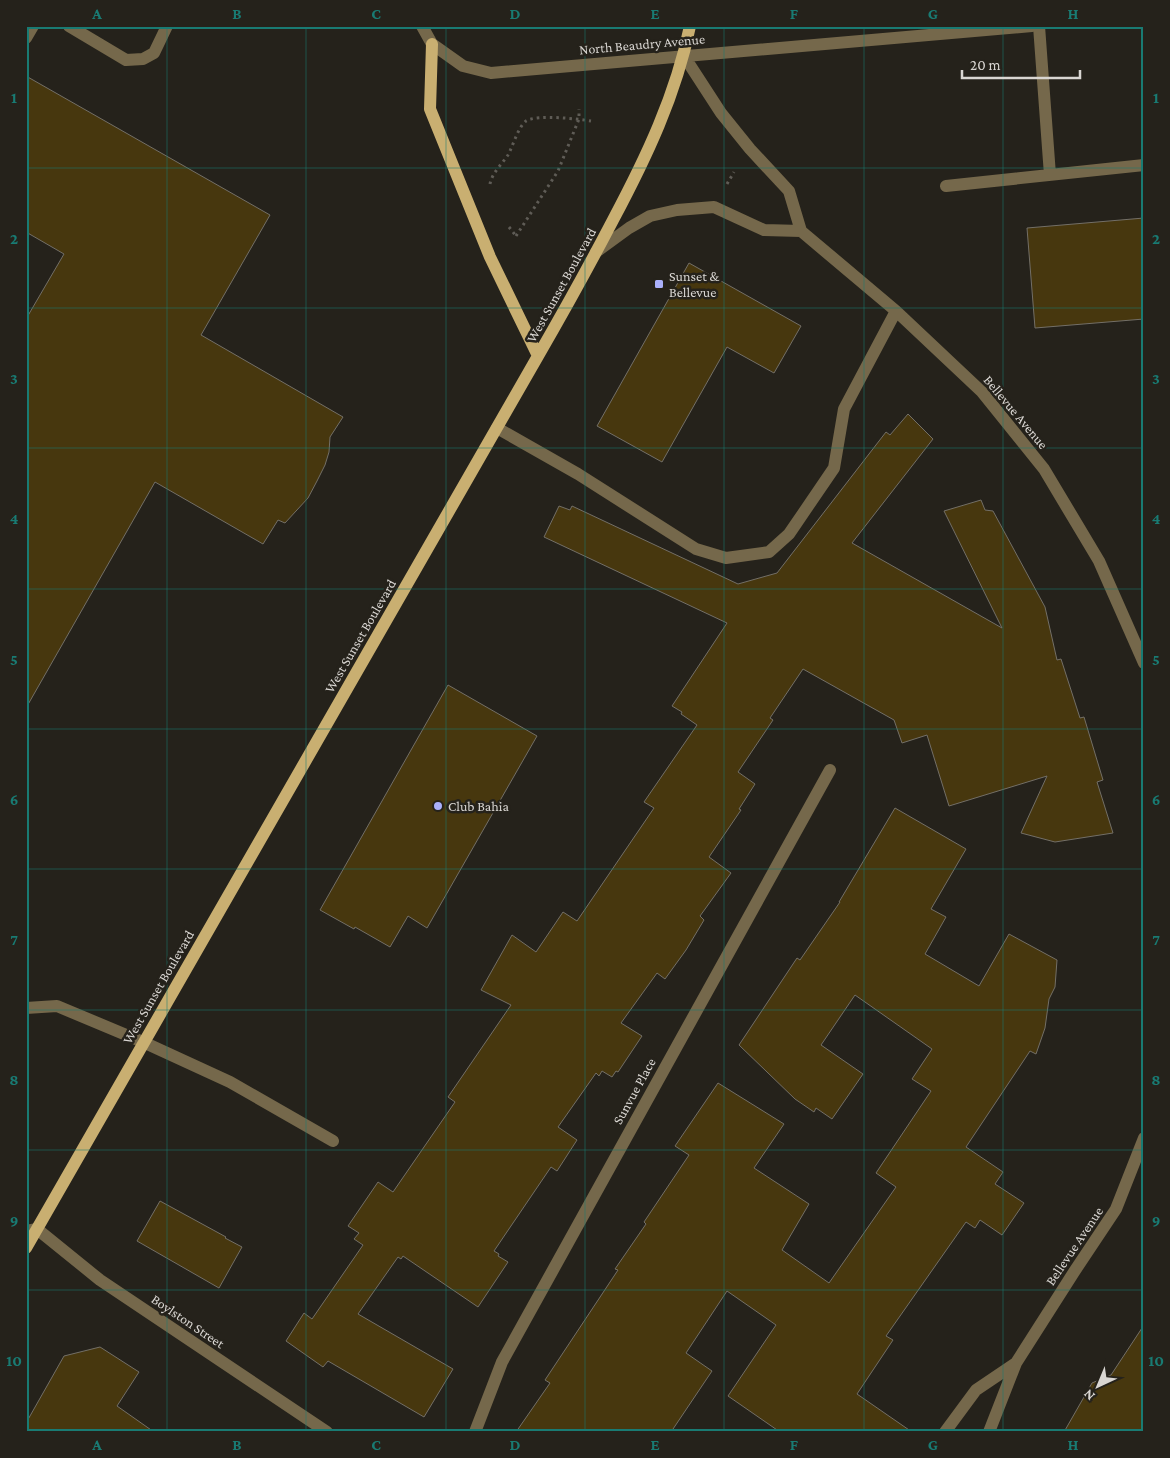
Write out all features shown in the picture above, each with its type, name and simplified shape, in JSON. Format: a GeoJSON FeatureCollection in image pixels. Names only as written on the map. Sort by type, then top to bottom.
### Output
{"type":"FeatureCollection","features":[{"type":"Feature","properties":{"kind":"main road","name":"West Sunset Boulevard"},"geometry":{"type":"LineString","coordinates":[[26,1248],[32,1230],[143,1042],[497,428],[596,252],[639,170],[663,116],[684,56],[690,26]]}},
{"type":"Feature","properties":{"kind":"main road"},"geometry":{"type":"LineString","coordinates":[[432,44],[430,109],[490,257],[538,356]]}},
{"type":"Feature","properties":{"kind":"street"},"geometry":{"type":"LineString","coordinates":[[26,38],[33,26]]}},
{"type":"Feature","properties":{"kind":"street"},"geometry":{"type":"LineString","coordinates":[[69,26],[126,60],[143,59],[154,53],[167,26]]}},
{"type":"Feature","properties":{"kind":"street","name":"North Beaudry Avenue"},"geometry":{"type":"LineString","coordinates":[[422,26],[432,44],[463,66],[491,73],[986,28],[1032,26]]}},
{"type":"Feature","properties":{"kind":"street"},"geometry":{"type":"LineString","coordinates":[[1039,26],[1050,175]]}},
{"type":"Feature","properties":{"kind":"street"},"geometry":{"type":"LineString","coordinates":[[596,252],[629,228],[650,216],[677,210],[714,207],[764,230],[801,231],[789,191],[750,149],[721,113],[684,56]]}},
{"type":"Feature","properties":{"kind":"street"},"geometry":{"type":"LineString","coordinates":[[946,186],[1144,166]]}},
{"type":"Feature","properties":{"kind":"street","name":"Bellevue Avenue"},"geometry":{"type":"LineString","coordinates":[[801,231],[896,311],[982,392],[1044,469],[1099,561],[1144,663]]}},
{"type":"Feature","properties":{"kind":"street"},"geometry":{"type":"LineString","coordinates":[[497,428],[578,474],[696,549],[726,558],[769,552],[789,534],[834,468],[844,409],[896,311]]}},
{"type":"Feature","properties":{"kind":"street","name":"Sunvue Place"},"geometry":{"type":"LineString","coordinates":[[475,1432],[502,1362],[830,770]]}},
{"type":"Feature","properties":{"kind":"street"},"geometry":{"type":"LineString","coordinates":[[26,1008],[57,1006],[143,1042],[230,1082],[333,1141]]}},
{"type":"Feature","properties":{"kind":"street","name":"Bellevue Avenue"},"geometry":{"type":"LineString","coordinates":[[989,1432],[1016,1363],[1116,1209],[1144,1138]]}},
{"type":"Feature","properties":{"kind":"street","name":"Boylston Street"},"geometry":{"type":"LineString","coordinates":[[32,1230],[100,1280],[327,1432]]}},
{"type":"Feature","properties":{"kind":"street","name":"Bellevue Avenue"},"geometry":{"type":"LineString","coordinates":[[945,1432],[976,1390],[1016,1363]]}},
{"type":"Feature","properties":{"kind":"path"},"geometry":{"type":"LineString","coordinates":[[511,242],[558,171],[579,119],[579,109]]}},
{"type":"Feature","properties":{"kind":"path"},"geometry":{"type":"LineString","coordinates":[[490,188],[491,178],[512,148],[519,130],[526,121],[539,118],[591,121]]}},
{"type":"Feature","properties":{"kind":"path"},"geometry":{"type":"LineString","coordinates":[[724,191],[737,167]]}},
{"type":"Feature","properties":{"kind":"path"},"geometry":{"type":"LineString","coordinates":[[506,224],[516,236]]}},
{"type":"Feature","properties":{"kind":"building"},"geometry":{"type":"Polygon","coordinates":[[[26,76],[270,215],[201,335],[343,417],[330,437],[329,452],[325,465],[308,498],[285,523],[278,520],[263,544],[155,482],[26,708],[26,319],[64,254],[26,232],[26,76]]]}},
{"type":"Feature","properties":{"kind":"building"},"geometry":{"type":"Polygon","coordinates":[[[1144,218],[1144,319],[1035,328],[1027,228],[1144,218]]]}},
{"type":"Feature","properties":{"kind":"building"},"geometry":{"type":"Polygon","coordinates":[[[689,263],[801,326],[774,373],[727,347],[662,462],[597,426],[689,263]]]}},
{"type":"Feature","properties":{"kind":"building"},"geometry":{"type":"Polygon","coordinates":[[[908,414],[933,439],[852,543],[1002,628],[944,511],[981,500],[985,510],[993,511],[1045,607],[1057,660],[1061,659],[1080,718],[1084,717],[1103,780],[1097,782],[1113,833],[1055,842],[1021,833],[1047,776],[949,806],[927,735],[902,743],[894,720],[803,669],[770,718],[773,720],[738,772],[755,784],[739,809],[741,810],[709,857],[731,873],[700,916],[704,920],[686,950],[665,979],[657,973],[621,1023],[642,1036],[618,1072],[616,1071],[612,1077],[602,1071],[599,1076],[596,1073],[558,1127],[577,1140],[557,1171],[551,1167],[494,1251],[508,1262],[478,1307],[403,1256],[401,1259],[398,1257],[358,1314],[453,1369],[424,1417],[328,1361],[323,1367],[286,1341],[304,1313],[312,1319],[363,1245],[354,1239],[359,1233],[348,1226],[378,1182],[393,1192],[455,1102],[448,1097],[511,1005],[481,990],[512,935],[536,952],[563,912],[577,921],[654,808],[644,802],[697,725],[672,706],[727,623],[544,537],[559,506],[570,510],[572,506],[738,584],[777,573],[886,432],[890,435],[908,414]]]}},
{"type":"Feature","properties":{"kind":"building","name":"Club Bahia"},"geometry":{"type":"Polygon","coordinates":[[[448,685],[537,736],[427,928],[408,916],[390,947],[320,910],[448,685]]]}},
{"type":"Feature","properties":{"kind":"building"},"geometry":{"type":"Polygon","coordinates":[[[895,808],[966,849],[931,909],[946,917],[925,954],[979,986],[1009,934],[1057,960],[1055,987],[1049,999],[1045,1028],[1036,1054],[1030,1051],[966,1147],[1003,1172],[995,1184],[1024,1203],[1002,1235],[980,1220],[975,1228],[966,1222],[886,1336],[893,1340],[857,1394],[912,1432],[780,1432],[728,1396],[776,1325],[727,1291],[686,1353],[712,1371],[671,1432],[516,1432],[550,1383],[545,1380],[618,1270],[615,1269],[646,1224],[644,1222],[689,1155],[675,1146],[718,1083],[784,1124],[754,1168],[809,1204],[782,1250],[829,1283],[896,1187],[876,1173],[931,1091],[912,1079],[932,1049],[855,995],[821,1045],[863,1074],[832,1119],[816,1108],[814,1112],[795,1099],[739,1045],[797,958],[800,960],[840,902],[895,808]]]}},
{"type":"Feature","properties":{"kind":"building"},"geometry":{"type":"Polygon","coordinates":[[[160,1201],[242,1247],[219,1288],[137,1241],[160,1201]]]}},
{"type":"Feature","properties":{"kind":"building"},"geometry":{"type":"Polygon","coordinates":[[[1144,1325],[1144,1432],[1064,1432],[1092,1383],[1111,1375],[1144,1325]]]}},
{"type":"Feature","properties":{"kind":"building"},"geometry":{"type":"Polygon","coordinates":[[[100,1347],[139,1372],[117,1406],[154,1432],[26,1432],[26,1423],[64,1356],[100,1347]]]}},
{"type":"Feature","properties":{"kind":"place","name":"Sunset & Bellevue"},"geometry":{"type":"Point","coordinates":[659,284]}},
{"type":"Feature","properties":{"kind":"place","name":"Club Bahia"},"geometry":{"type":"Point","coordinates":[438,806]}}]}
